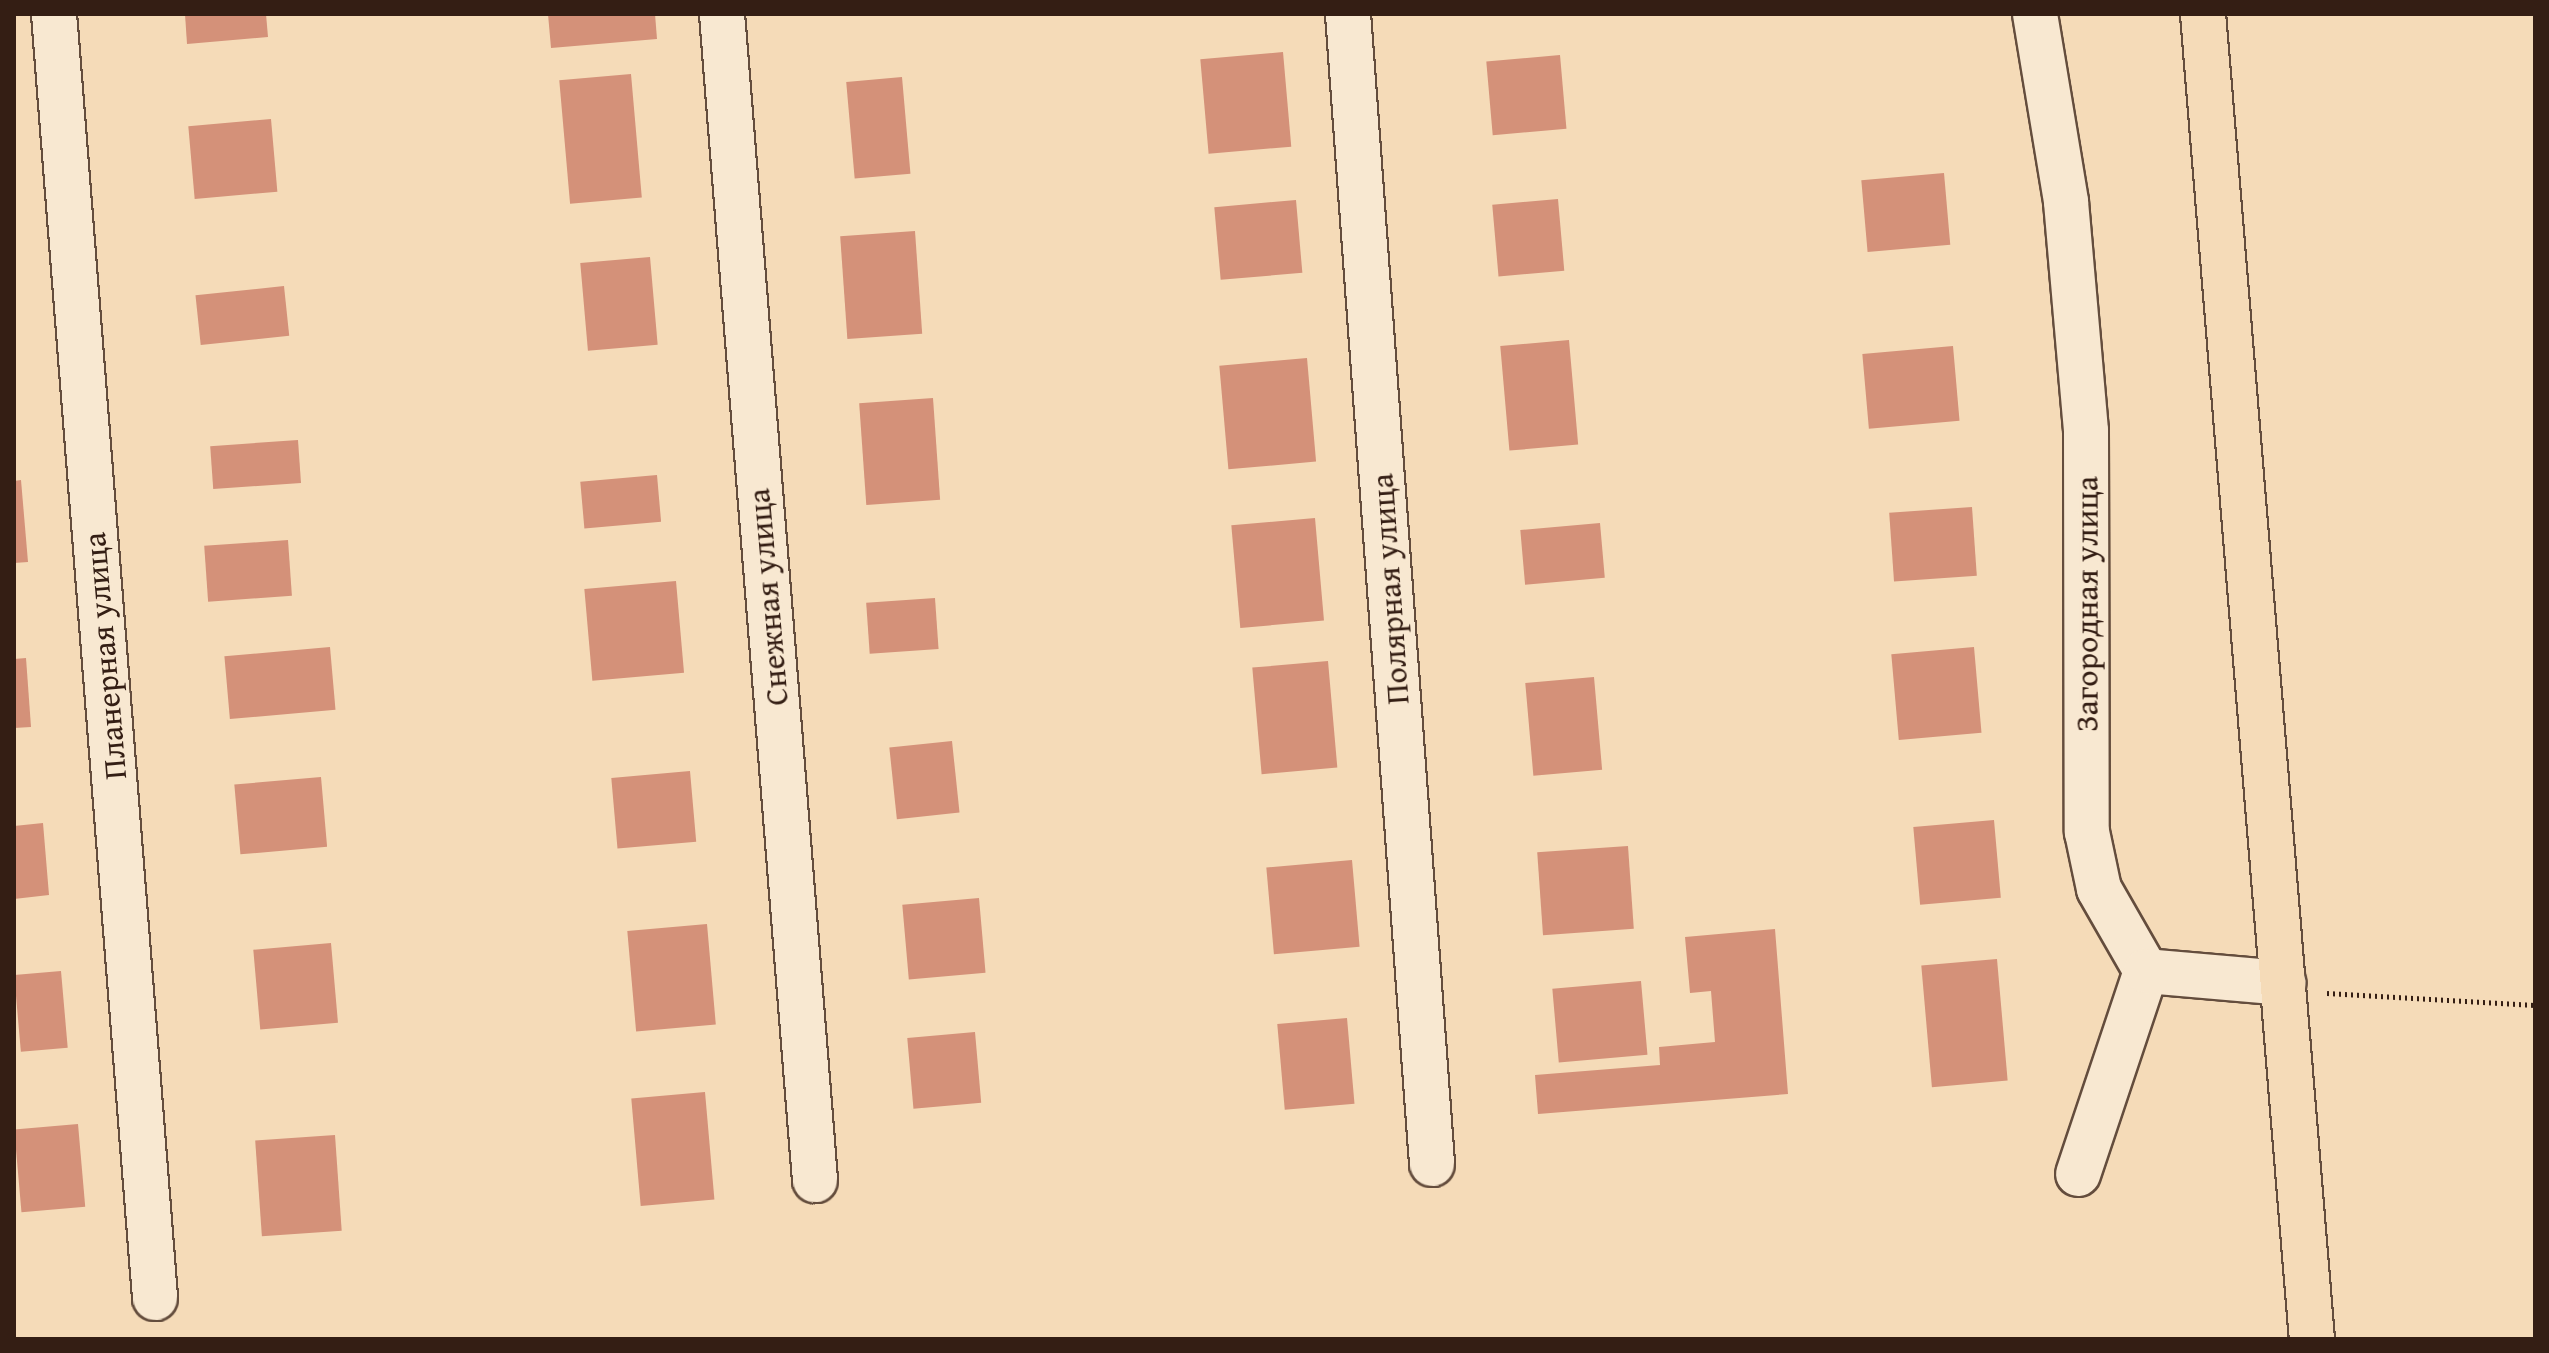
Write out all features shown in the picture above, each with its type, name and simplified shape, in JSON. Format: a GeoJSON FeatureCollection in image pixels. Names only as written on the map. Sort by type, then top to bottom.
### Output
{"type":"FeatureCollection","features":[{"type":"Feature","properties":{"kind":"main road"},"geometry":{"type":"LineString","coordinates":[[2203,14],[2312,1339]]}},
{"type":"Feature","properties":{"kind":"street","name":"Планерная улица"},"geometry":{"type":"LineString","coordinates":[[54,14],[155,1298]]}},
{"type":"Feature","properties":{"kind":"street","name":"Снежная улица"},"geometry":{"type":"LineString","coordinates":[[722,14],[815,1180]]}},
{"type":"Feature","properties":{"kind":"street","name":"Полярная улица"},"geometry":{"type":"LineString","coordinates":[[1348,14],[1432,1164]]}},
{"type":"Feature","properties":{"kind":"street","name":"Загородная улица"},"geometry":{"type":"LineString","coordinates":[[2035,14],[2066,202],[2086,431],[2087,832],[2099,889],[2146,971]]}},
{"type":"Feature","properties":{"kind":"street"},"geometry":{"type":"LineString","coordinates":[[2078,1174],[2146,971],[2283,983]]}},
{"type":"Feature","properties":{"kind":"path"},"geometry":{"type":"LineString","coordinates":[[2283,983],[2335,995],[2535,1005]]}},
{"type":"Feature","properties":{"kind":"building"},"geometry":{"type":"Polygon","coordinates":[[[185,14],[266,14],[268,37],[187,44],[185,14]]]}},
{"type":"Feature","properties":{"kind":"building"},"geometry":{"type":"Polygon","coordinates":[[[548,14],[655,14],[657,39],[551,48],[548,14]]]}},
{"type":"Feature","properties":{"kind":"building"},"geometry":{"type":"Polygon","coordinates":[[[1283,52],[1291,147],[1209,154],[1200,59],[1283,52]]]}},
{"type":"Feature","properties":{"kind":"building"},"geometry":{"type":"Polygon","coordinates":[[[1560,55],[1566,129],[1493,135],[1486,61],[1560,55]]]}},
{"type":"Feature","properties":{"kind":"building"},"geometry":{"type":"Polygon","coordinates":[[[631,74],[642,198],[570,204],[559,80],[631,74]]]}},
{"type":"Feature","properties":{"kind":"building"},"geometry":{"type":"Polygon","coordinates":[[[902,77],[910,174],[855,179],[846,82],[902,77]]]}},
{"type":"Feature","properties":{"kind":"building"},"geometry":{"type":"Polygon","coordinates":[[[271,119],[277,192],[195,199],[188,126],[271,119]]]}},
{"type":"Feature","properties":{"kind":"building"},"geometry":{"type":"Polygon","coordinates":[[[1944,173],[1950,245],[1868,252],[1861,180],[1944,173]]]}},
{"type":"Feature","properties":{"kind":"building"},"geometry":{"type":"Polygon","coordinates":[[[1558,199],[1564,271],[1499,276],[1492,205],[1558,199]]]}},
{"type":"Feature","properties":{"kind":"building"},"geometry":{"type":"Polygon","coordinates":[[[1296,200],[1302,273],[1221,280],[1214,207],[1296,200]]]}},
{"type":"Feature","properties":{"kind":"building"},"geometry":{"type":"Polygon","coordinates":[[[915,231],[922,334],[847,339],[840,236],[915,231]]]}},
{"type":"Feature","properties":{"kind":"building"},"geometry":{"type":"Polygon","coordinates":[[[650,257],[658,345],[588,351],[580,263],[650,257]]]}},
{"type":"Feature","properties":{"kind":"building"},"geometry":{"type":"Polygon","coordinates":[[[284,286],[289,336],[201,345],[195,295],[284,286]]]}},
{"type":"Feature","properties":{"kind":"building"},"geometry":{"type":"Polygon","coordinates":[[[1569,340],[1578,445],[1509,451],[1500,346],[1569,340]]]}},
{"type":"Feature","properties":{"kind":"building"},"geometry":{"type":"Polygon","coordinates":[[[1953,346],[1960,421],[1869,429],[1862,354],[1953,346]]]}},
{"type":"Feature","properties":{"kind":"building"},"geometry":{"type":"Polygon","coordinates":[[[1307,358],[1316,462],[1228,469],[1219,366],[1307,358]]]}},
{"type":"Feature","properties":{"kind":"building"},"geometry":{"type":"Polygon","coordinates":[[[933,398],[940,500],[866,505],[859,403],[933,398]]]}},
{"type":"Feature","properties":{"kind":"building"},"geometry":{"type":"Polygon","coordinates":[[[298,440],[301,483],[213,489],[210,446],[298,440]]]}},
{"type":"Feature","properties":{"kind":"building"},"geometry":{"type":"Polygon","coordinates":[[[657,475],[661,522],[584,529],[580,482],[657,475]]]}},
{"type":"Feature","properties":{"kind":"building"},"geometry":{"type":"Polygon","coordinates":[[[21,480],[28,562],[14,563],[14,481],[21,480]]]}},
{"type":"Feature","properties":{"kind":"building"},"geometry":{"type":"Polygon","coordinates":[[[1972,507],[1977,576],[1894,582],[1889,513],[1972,507]]]}},
{"type":"Feature","properties":{"kind":"building"},"geometry":{"type":"Polygon","coordinates":[[[1315,518],[1324,621],[1240,628],[1231,525],[1315,518]]]}},
{"type":"Feature","properties":{"kind":"building"},"geometry":{"type":"Polygon","coordinates":[[[1600,523],[1605,578],[1525,585],[1520,530],[1600,523]]]}},
{"type":"Feature","properties":{"kind":"building"},"geometry":{"type":"Polygon","coordinates":[[[288,540],[292,596],[208,602],[204,546],[288,540]]]}},
{"type":"Feature","properties":{"kind":"building"},"geometry":{"type":"Polygon","coordinates":[[[676,581],[684,673],[592,681],[584,589],[676,581]]]}},
{"type":"Feature","properties":{"kind":"building"},"geometry":{"type":"Polygon","coordinates":[[[935,598],[939,649],[870,654],[866,603],[935,598]]]}},
{"type":"Feature","properties":{"kind":"building"},"geometry":{"type":"Polygon","coordinates":[[[330,647],[335,710],[230,719],[224,656],[330,647]]]}},
{"type":"Feature","properties":{"kind":"building"},"geometry":{"type":"Polygon","coordinates":[[[1974,647],[1981,733],[1899,740],[1891,654],[1974,647]]]}},
{"type":"Feature","properties":{"kind":"building"},"geometry":{"type":"Polygon","coordinates":[[[26,658],[31,727],[14,728],[14,659],[26,658]]]}},
{"type":"Feature","properties":{"kind":"building"},"geometry":{"type":"Polygon","coordinates":[[[1328,661],[1337,768],[1262,774],[1252,668],[1328,661]]]}},
{"type":"Feature","properties":{"kind":"building"},"geometry":{"type":"Polygon","coordinates":[[[1594,677],[1602,770],[1533,776],[1525,683],[1594,677]]]}},
{"type":"Feature","properties":{"kind":"building"},"geometry":{"type":"Polygon","coordinates":[[[952,741],[960,813],[897,819],[889,748],[952,741]]]}},
{"type":"Feature","properties":{"kind":"building"},"geometry":{"type":"Polygon","coordinates":[[[690,771],[696,842],[617,849],[611,778],[690,771]]]}},
{"type":"Feature","properties":{"kind":"building"},"geometry":{"type":"Polygon","coordinates":[[[321,777],[327,847],[240,854],[234,785],[321,777]]]}},
{"type":"Feature","properties":{"kind":"building"},"geometry":{"type":"Polygon","coordinates":[[[1994,820],[2001,898],[1920,905],[1913,827],[1994,820]]]}},
{"type":"Feature","properties":{"kind":"building"},"geometry":{"type":"Polygon","coordinates":[[[43,823],[49,895],[14,899],[14,826],[43,823]]]}},
{"type":"Feature","properties":{"kind":"building"},"geometry":{"type":"Polygon","coordinates":[[[1628,846],[1634,929],[1543,935],[1537,852],[1628,846]]]}},
{"type":"Feature","properties":{"kind":"building"},"geometry":{"type":"Polygon","coordinates":[[[1352,860],[1360,947],[1274,954],[1266,867],[1352,860]]]}},
{"type":"Feature","properties":{"kind":"building"},"geometry":{"type":"Polygon","coordinates":[[[979,898],[986,973],[909,979],[902,905],[979,898]]]}},
{"type":"Feature","properties":{"kind":"building"},"geometry":{"type":"Polygon","coordinates":[[[707,924],[716,1025],[636,1032],[627,931],[707,924]]]}},
{"type":"Feature","properties":{"kind":"building"},"geometry":{"type":"Polygon","coordinates":[[[1775,929],[1788,1094],[1538,1114],[1535,1075],[1660,1065],[1659,1047],[1715,1042],[1711,991],[1690,993],[1685,937],[1775,929]]]}},
{"type":"Feature","properties":{"kind":"building"},"geometry":{"type":"Polygon","coordinates":[[[331,943],[338,1023],[260,1029],[253,950],[331,943]]]}},
{"type":"Feature","properties":{"kind":"building"},"geometry":{"type":"Polygon","coordinates":[[[1997,959],[2008,1081],[1932,1087],[1921,966],[1997,959]]]}},
{"type":"Feature","properties":{"kind":"building"},"geometry":{"type":"Polygon","coordinates":[[[61,971],[68,1048],[21,1052],[14,975],[61,971]]]}},
{"type":"Feature","properties":{"kind":"building"},"geometry":{"type":"Polygon","coordinates":[[[1641,981],[1647,1055],[1559,1062],[1552,989],[1641,981]]]}},
{"type":"Feature","properties":{"kind":"building"},"geometry":{"type":"Polygon","coordinates":[[[1347,1018],[1354,1104],[1285,1110],[1277,1024],[1347,1018]]]}},
{"type":"Feature","properties":{"kind":"building"},"geometry":{"type":"Polygon","coordinates":[[[975,1032],[981,1103],[913,1109],[907,1038],[975,1032]]]}},
{"type":"Feature","properties":{"kind":"building"},"geometry":{"type":"Polygon","coordinates":[[[705,1092],[714,1200],[641,1206],[631,1098],[705,1092]]]}},
{"type":"Feature","properties":{"kind":"building"},"geometry":{"type":"Polygon","coordinates":[[[78,1124],[85,1207],[21,1212],[14,1130],[78,1124]]]}},
{"type":"Feature","properties":{"kind":"building"},"geometry":{"type":"Polygon","coordinates":[[[335,1135],[342,1231],[262,1236],[255,1141],[335,1135]]]}}]}
